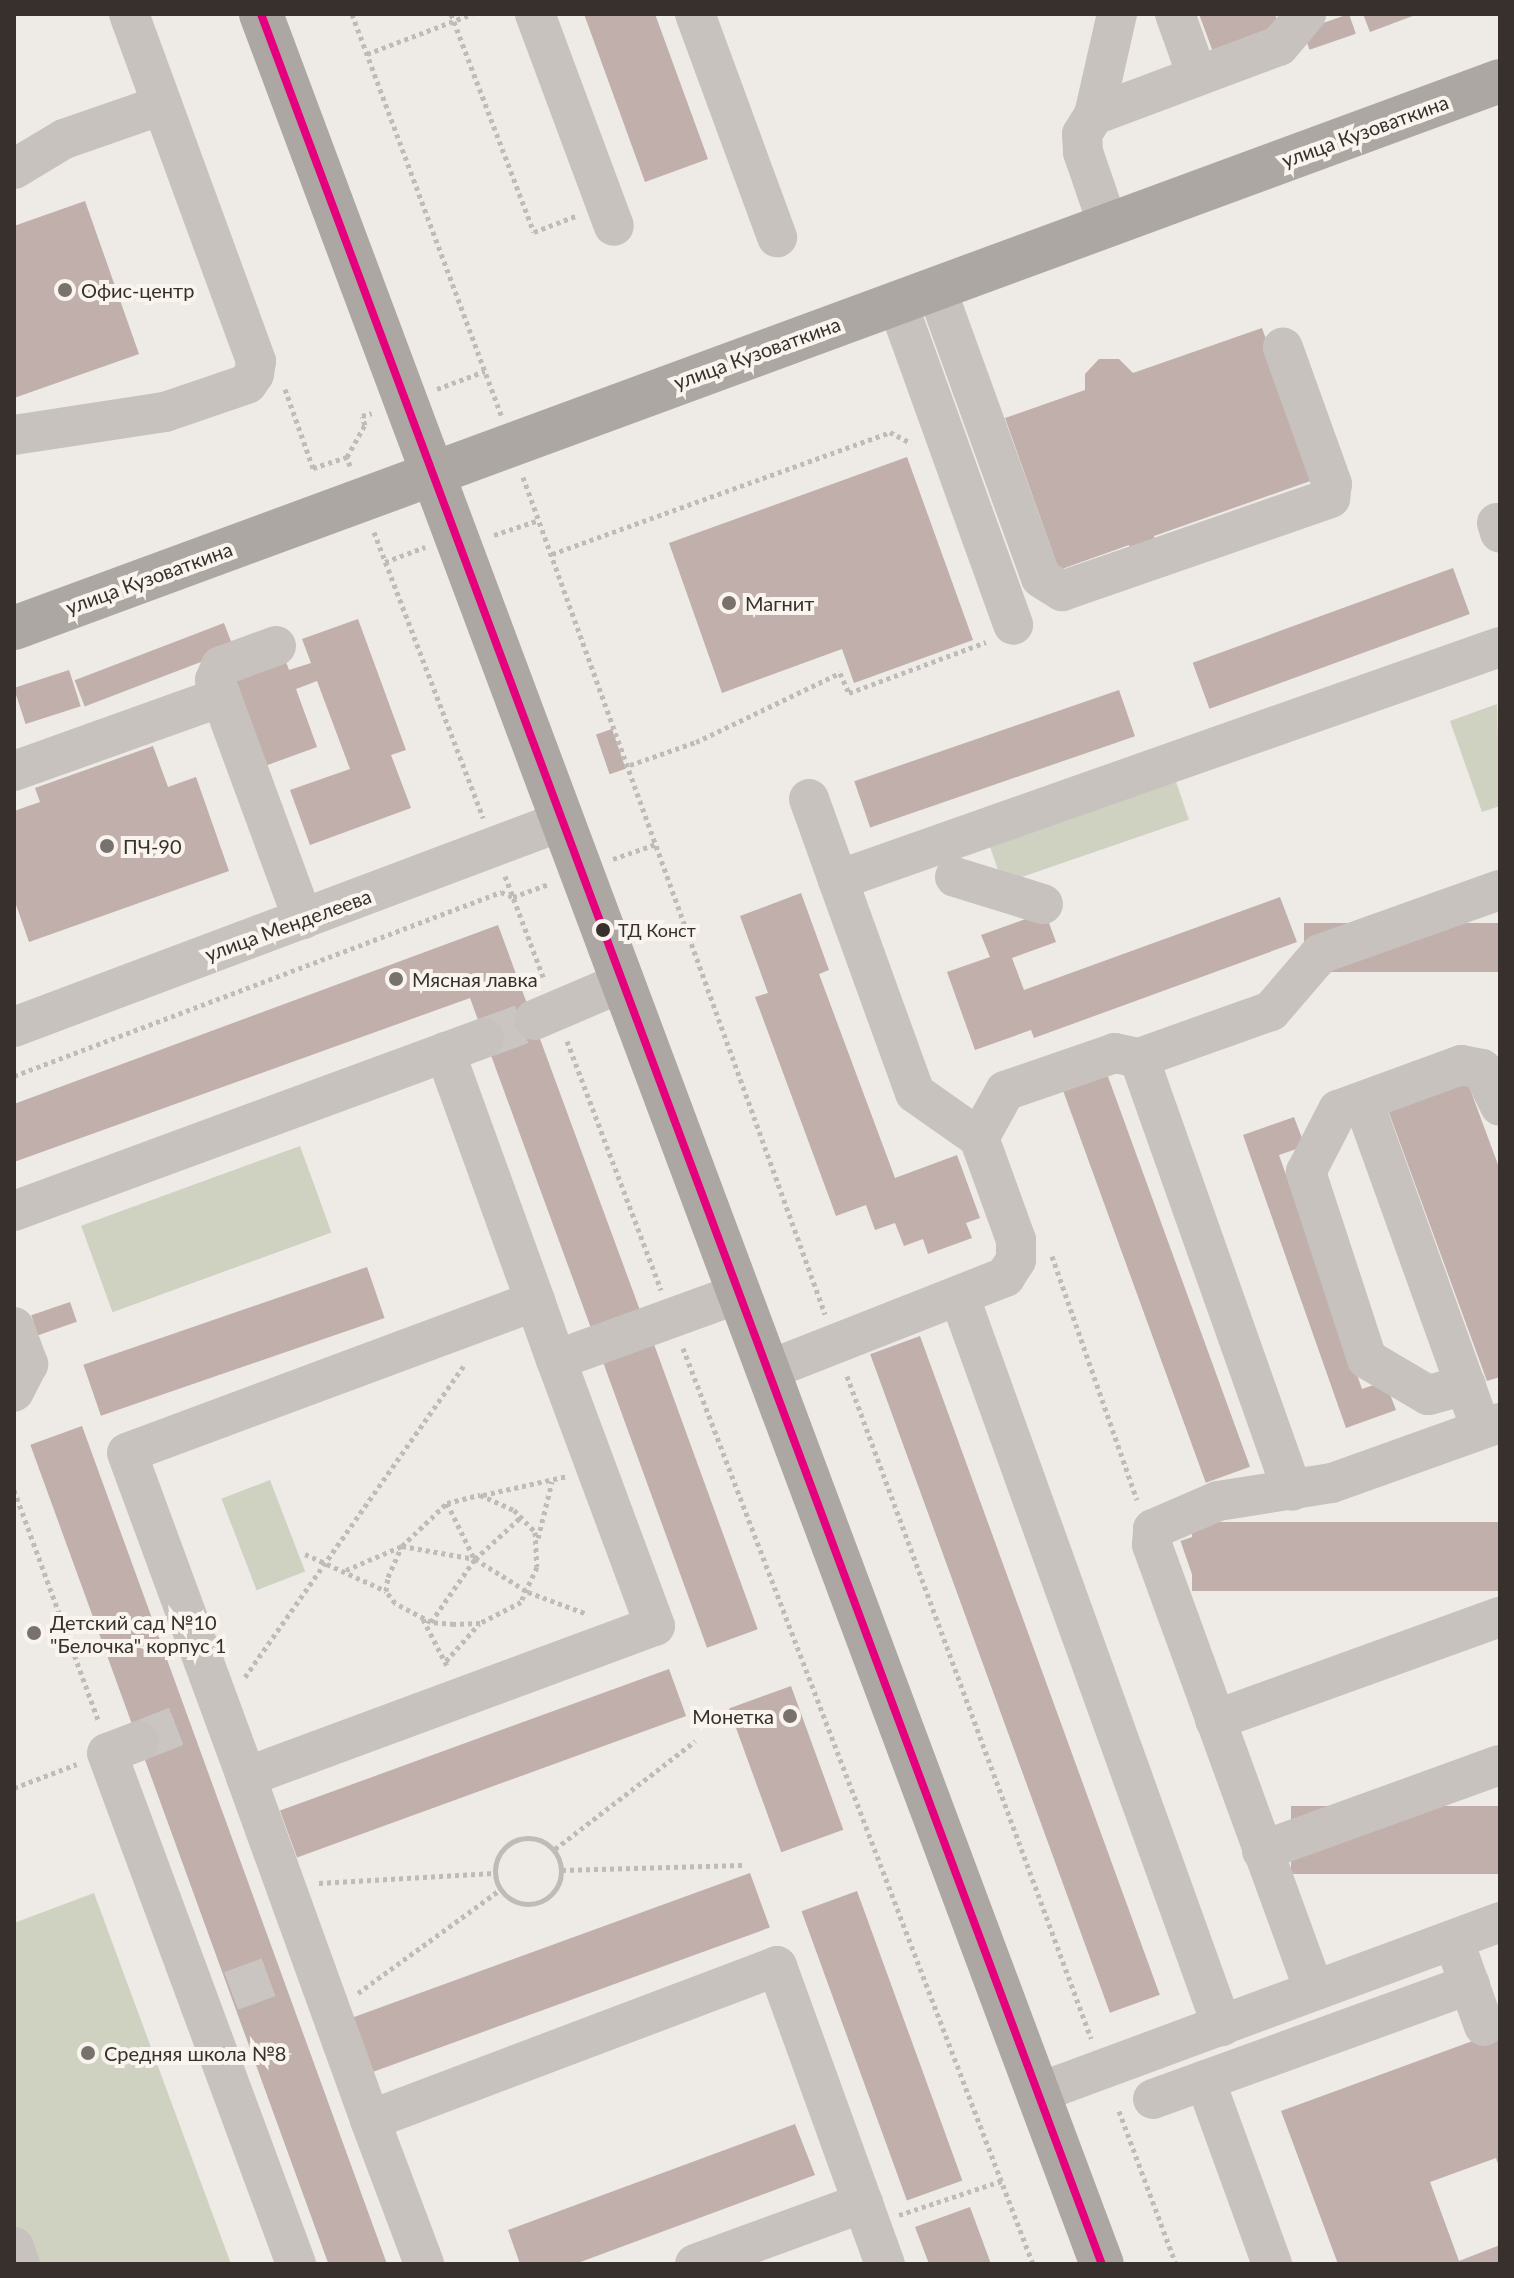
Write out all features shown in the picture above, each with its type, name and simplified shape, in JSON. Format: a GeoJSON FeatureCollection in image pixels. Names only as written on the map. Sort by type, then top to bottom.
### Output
{"type":"FeatureCollection","features":[{"type":"Feature","properties":{"kind":"main road"},"geometry":{"type":"LineString","coordinates":[[261,14],[1102,2264]]}},
{"type":"Feature","properties":{"kind":"main road","name":"улица Кузоваткина"},"geometry":{"type":"LineString","coordinates":[[14,628],[1500,81]]}},
{"type":"Feature","properties":{"kind":"street"},"geometry":{"type":"LineString","coordinates":[[14,435],[165,412],[247,384],[254,374],[256,361],[129,14]]}},
{"type":"Feature","properties":{"kind":"street"},"geometry":{"type":"LineString","coordinates":[[535,14],[610,215]]}},
{"type":"Feature","properties":{"kind":"street"},"geometry":{"type":"LineString","coordinates":[[695,14],[777,237]]}},
{"type":"Feature","properties":{"kind":"street"},"geometry":{"type":"LineString","coordinates":[[1108,225],[1083,152],[1082,134],[1094,115],[1117,14]]}},
{"type":"Feature","properties":{"kind":"street"},"geometry":{"type":"LineString","coordinates":[[1175,14],[1197,75]]}},
{"type":"Feature","properties":{"kind":"street"},"geometry":{"type":"LineString","coordinates":[[1094,115],[1279,46],[1306,14]]}},
{"type":"Feature","properties":{"kind":"street"},"geometry":{"type":"LineString","coordinates":[[14,169],[64,139],[162,105]]}},
{"type":"Feature","properties":{"kind":"street"},"geometry":{"type":"LineString","coordinates":[[916,295],[1041,578],[1062,591],[1330,498],[1332,484],[1283,348]]}},
{"type":"Feature","properties":{"kind":"street"},"geometry":{"type":"LineString","coordinates":[[916,295],[1000,625]]}},
{"type":"Feature","properties":{"kind":"street"},"geometry":{"type":"LineString","coordinates":[[276,646],[218,669],[221,697],[303,919]]}},
{"type":"Feature","properties":{"kind":"street"},"geometry":{"type":"LineString","coordinates":[[955,878],[1500,647]]}},
{"type":"Feature","properties":{"kind":"street"},"geometry":{"type":"LineString","coordinates":[[14,771],[221,697]]}},
{"type":"Feature","properties":{"kind":"street"},"geometry":{"type":"LineString","coordinates":[[769,1370],[960,1298],[1005,1277],[1016,1260],[1016,1240],[979,1138],[915,1093],[809,799]]}},
{"type":"Feature","properties":{"kind":"street","name":"улица Менделеева"},"geometry":{"type":"LineString","coordinates":[[14,1027],[562,821]]}},
{"type":"Feature","properties":{"kind":"street"},"geometry":{"type":"LineString","coordinates":[[838,880],[955,878],[1043,904]]}},
{"type":"Feature","properties":{"kind":"street"},"geometry":{"type":"LineString","coordinates":[[979,1138],[1005,1091],[1115,1053],[1139,1058],[1271,1011],[1320,954],[1500,890]]}},
{"type":"Feature","properties":{"kind":"street"},"geometry":{"type":"LineString","coordinates":[[544,1014],[623,982]]}},
{"type":"Feature","properties":{"kind":"street"},"geometry":{"type":"LineString","coordinates":[[14,1211],[484,1038]]}},
{"type":"Feature","properties":{"kind":"street"},"geometry":{"type":"LineString","coordinates":[[246,1777],[655,1626],[556,1360],[517,1307],[445,1052]]}},
{"type":"Feature","properties":{"kind":"street"},"geometry":{"type":"LineString","coordinates":[[1139,1058],[1292,1491]]}},
{"type":"Feature","properties":{"kind":"street"},"geometry":{"type":"LineString","coordinates":[[1466,1385],[1428,1395],[1367,1359],[1306,1182],[1329,1118],[1363,1101],[1472,1066],[1490,1079],[1500,1106]]}},
{"type":"Feature","properties":{"kind":"street"},"geometry":{"type":"LineString","coordinates":[[1314,1990],[1152,1545],[1153,1529],[1162,1522],[1227,1499],[1292,1491],[1491,1426],[1466,1385],[1363,1101]]}},
{"type":"Feature","properties":{"kind":"street"},"geometry":{"type":"LineString","coordinates":[[556,1360],[740,1293]]}},
{"type":"Feature","properties":{"kind":"street"},"geometry":{"type":"LineString","coordinates":[[960,1298],[1222,2026]]}},
{"type":"Feature","properties":{"kind":"street"},"geometry":{"type":"LineString","coordinates":[[424,2264],[370,2120],[298,1966],[246,1777],[206,1716],[127,1453],[517,1307]]}},
{"type":"Feature","properties":{"kind":"street"},"geometry":{"type":"LineString","coordinates":[[14,1327],[28,1364],[14,1392]]}},
{"type":"Feature","properties":{"kind":"street"},"geometry":{"type":"LineString","coordinates":[[1215,1720],[1500,1617]]}},
{"type":"Feature","properties":{"kind":"street"},"geometry":{"type":"LineString","coordinates":[[123,1747],[216,1996],[296,2264]]}},
{"type":"Feature","properties":{"kind":"street"},"geometry":{"type":"LineString","coordinates":[[1262,1851],[1500,1765]]}},
{"type":"Feature","properties":{"kind":"street"},"geometry":{"type":"LineString","coordinates":[[1038,2093],[1500,1922]]}},
{"type":"Feature","properties":{"kind":"street"},"geometry":{"type":"LineString","coordinates":[[1454,1939],[1484,2026]]}},
{"type":"Feature","properties":{"kind":"street"},"geometry":{"type":"LineString","coordinates":[[370,2120],[777,1966],[875,2211],[885,2264]]}},
{"type":"Feature","properties":{"kind":"street"},"geometry":{"type":"LineString","coordinates":[[1153,2099],[1470,1984]]}},
{"type":"Feature","properties":{"kind":"street"},"geometry":{"type":"LineString","coordinates":[[1205,2080],[1272,2264]]}},
{"type":"Feature","properties":{"kind":"street"},"geometry":{"type":"LineString","coordinates":[[695,2264],[875,2211]]}},
{"type":"Feature","properties":{"kind":"street"},"geometry":{"type":"LineString","coordinates":[[14,2247],[20,2264]]}},
{"type":"Feature","properties":{"kind":"path"},"geometry":{"type":"LineString","coordinates":[[299,428],[313,468],[347,457],[365,425],[362,416],[485,371],[352,14]]}},
{"type":"Feature","properties":{"kind":"path"},"geometry":{"type":"LineString","coordinates":[[367,54],[452,17],[472,14]]}},
{"type":"Feature","properties":{"kind":"path"},"geometry":{"type":"LineString","coordinates":[[452,17],[534,232],[610,215]]}},
{"type":"Feature","properties":{"kind":"path"},"geometry":{"type":"LineString","coordinates":[[552,554],[890,432],[924,450]]}},
{"type":"Feature","properties":{"kind":"path"},"geometry":{"type":"LineString","coordinates":[[347,457],[494,848],[544,1014],[672,1319],[1033,2264]]}},
{"type":"Feature","properties":{"kind":"path"},"geometry":{"type":"LineString","coordinates":[[630,765],[696,742],[840,673],[849,693],[992,640],[1000,625]]}},
{"type":"Feature","properties":{"kind":"path"},"geometry":{"type":"LineString","coordinates":[[14,1076],[501,892]]}},
{"type":"Feature","properties":{"kind":"path"},"geometry":{"type":"LineString","coordinates":[[1049,1249],[1152,1545]]}},
{"type":"Feature","properties":{"kind":"path"},"geometry":{"type":"LineString","coordinates":[[206,1716],[327,1563],[517,1307]]}},
{"type":"Feature","properties":{"kind":"path"},"geometry":{"type":"LineString","coordinates":[[346,1570],[402,1546],[447,1503],[552,1481],[594,1466]]}},
{"type":"Feature","properties":{"kind":"path"},"geometry":{"type":"LineString","coordinates":[[305,1554],[346,1570],[386,1591],[431,1622],[480,1623],[506,1614],[528,1592],[552,1481]]}},
{"type":"Feature","properties":{"kind":"path"},"geometry":{"type":"LineString","coordinates":[[14,1490],[123,1747],[14,1788]]}},
{"type":"Feature","properties":{"kind":"path"},"geometry":{"type":"LineString","coordinates":[[480,1495],[521,1517],[535,1532],[536,1550]]}},
{"type":"Feature","properties":{"kind":"path"},"geometry":{"type":"LineString","coordinates":[[447,1503],[475,1559]]}},
{"type":"Feature","properties":{"kind":"path"},"geometry":{"type":"LineString","coordinates":[[431,1622],[475,1559],[521,1517]]}},
{"type":"Feature","properties":{"kind":"path"},"geometry":{"type":"LineString","coordinates":[[402,1546],[475,1559],[528,1592],[602,1616]]}},
{"type":"Feature","properties":{"kind":"path"},"geometry":{"type":"LineString","coordinates":[[386,1591],[402,1546]]}},
{"type":"Feature","properties":{"kind":"path"},"geometry":{"type":"LineString","coordinates":[[422,1618],[445,1662],[459,1699]]}},
{"type":"Feature","properties":{"kind":"path"},"geometry":{"type":"LineString","coordinates":[[445,1662],[480,1623]]}},
{"type":"Feature","properties":{"kind":"path"},"geometry":{"type":"LineString","coordinates":[[555,1849],[695,1741]]}},
{"type":"Feature","properties":{"kind":"path"},"geometry":{"type":"LineString","coordinates":[[537,1838],[555,1849],[562,1870],[556,1891],[538,1903],[517,1903],[500,1890],[494,1873],[499,1852],[516,1839],[537,1838]]}},
{"type":"Feature","properties":{"kind":"path"},"geometry":{"type":"LineString","coordinates":[[562,1870],[742,1865]]}},
{"type":"Feature","properties":{"kind":"path"},"geometry":{"type":"LineString","coordinates":[[307,1884],[494,1873]]}},
{"type":"Feature","properties":{"kind":"path"},"geometry":{"type":"LineString","coordinates":[[348,2000],[500,1890]]}},
{"type":"Feature","properties":{"kind":"path"},"geometry":{"type":"LineString","coordinates":[[875,2211],[1001,2181]]}},
{"type":"Feature","properties":{"kind":"green space"},"geometry":{"type":"Polygon","coordinates":[[[1497,704],[1500,806],[1482,812],[1450,721],[1497,704]]]}},
{"type":"Feature","properties":{"kind":"green space"},"geometry":{"type":"Polygon","coordinates":[[[1174,776],[1189,819],[1003,884],[988,840],[1174,776]]]}},
{"type":"Feature","properties":{"kind":"green space"},"geometry":{"type":"Polygon","coordinates":[[[300,1146],[331,1232],[113,1312],[81,1226],[300,1146]]]}},
{"type":"Feature","properties":{"kind":"green space"},"geometry":{"type":"Polygon","coordinates":[[[270,1480],[305,1571],[257,1590],[221,1499],[270,1480]]]}},
{"type":"Feature","properties":{"kind":"green space","name":"Средняя школа №8"},"geometry":{"type":"Polygon","coordinates":[[[94,1893],[231,2264],[27,2264],[14,2229],[14,1923],[94,1893]]]}},
{"type":"Feature","properties":{"kind":"building"},"geometry":{"type":"Polygon","coordinates":[[[584,14],[655,14],[708,159],[645,182],[584,14]]]}},
{"type":"Feature","properties":{"kind":"building"},"geometry":{"type":"Polygon","coordinates":[[[1199,14],[1275,14],[1280,28],[1213,52],[1199,14]]]}},
{"type":"Feature","properties":{"kind":"building"},"geometry":{"type":"Polygon","coordinates":[[[1349,14],[1356,34],[1310,50],[1303,30],[1349,14]]]}},
{"type":"Feature","properties":{"kind":"building"},"geometry":{"type":"Polygon","coordinates":[[[1363,14],[1418,14],[1370,32],[1363,14]]]}},
{"type":"Feature","properties":{"kind":"building","name":"Офис-центр"},"geometry":{"type":"Polygon","coordinates":[[[85,201],[139,354],[14,398],[14,226],[85,201]]]}},
{"type":"Feature","properties":{"kind":"building"},"geometry":{"type":"Polygon","coordinates":[[[1262,328],[1316,479],[1154,536],[1156,547],[1131,555],[1129,545],[1059,570],[1005,418],[1085,390],[1085,374],[1099,359],[1119,359],[1133,373],[1262,328]]]}},
{"type":"Feature","properties":{"kind":"building"},"geometry":{"type":"Polygon","coordinates":[[[907,457],[973,640],[854,683],[842,649],[722,693],[669,543],[907,457]]]}},
{"type":"Feature","properties":{"kind":"building"},"geometry":{"type":"Polygon","coordinates":[[[1453,568],[1470,614],[1209,709],[1193,663],[1453,568]]]}},
{"type":"Feature","properties":{"kind":"building"},"geometry":{"type":"Polygon","coordinates":[[[358,619],[406,750],[391,755],[411,808],[310,845],[290,790],[350,769],[317,681],[296,689],[317,747],[262,767],[231,679],[285,659],[289,670],[311,663],[302,639],[358,619]]]}},
{"type":"Feature","properties":{"kind":"building"},"geometry":{"type":"Polygon","coordinates":[[[224,623],[234,649],[85,706],[75,680],[224,623]]]}},
{"type":"Feature","properties":{"kind":"building"},"geometry":{"type":"Polygon","coordinates":[[[69,670],[81,706],[26,724],[14,688],[69,670]]]}},
{"type":"Feature","properties":{"kind":"building"},"geometry":{"type":"Polygon","coordinates":[[[1119,690],[1135,736],[870,827],[854,781],[1119,690]]]}},
{"type":"Feature","properties":{"kind":"building"},"geometry":{"type":"Polygon","coordinates":[[[612,729],[626,769],[610,774],[596,735],[612,729]]]}},
{"type":"Feature","properties":{"kind":"building"},"geometry":{"type":"Polygon","coordinates":[[[153,746],[168,787],[196,777],[229,871],[29,942],[14,899],[14,811],[40,802],[35,788],[153,746]]]}},
{"type":"Feature","properties":{"kind":"building"},"geometry":{"type":"Polygon","coordinates":[[[801,893],[829,970],[819,974],[895,1178],[957,1155],[980,1218],[966,1223],[972,1238],[928,1254],[923,1239],[904,1246],[895,1223],[875,1230],[866,1205],[836,1216],[755,997],[768,993],[740,916],[801,893]]]}},
{"type":"Feature","properties":{"kind":"building"},"geometry":{"type":"Polygon","coordinates":[[[1280,897],[1297,942],[1034,1038],[1031,1030],[975,1050],[947,972],[990,957],[981,935],[1045,912],[1056,942],[1012,958],[1024,990],[1280,897]]]}},
{"type":"Feature","properties":{"kind":"building"},"geometry":{"type":"Polygon","coordinates":[[[1304,923],[1500,923],[1500,972],[1304,972],[1304,923]]]}},
{"type":"Feature","properties":{"kind":"building"},"geometry":{"type":"Polygon","coordinates":[[[498,925],[641,1313],[592,1331],[470,998],[14,1162],[14,1104],[498,925]]]}},
{"type":"Feature","properties":{"kind":"building"},"geometry":{"type":"Polygon","coordinates":[[[1107,1074],[1250,1467],[1206,1483],[1063,1090],[1107,1074]]]}},
{"type":"Feature","properties":{"kind":"building"},"geometry":{"type":"Polygon","coordinates":[[[1467,1081],[1500,1170],[1500,1377],[1487,1381],[1388,1110],[1467,1081]]]}},
{"type":"Feature","properties":{"kind":"building"},"geometry":{"type":"Polygon","coordinates":[[[1294,1117],[1305,1146],[1279,1155],[1362,1389],[1385,1381],[1396,1410],[1346,1428],[1243,1135],[1294,1117]]]}},
{"type":"Feature","properties":{"kind":"building"},"geometry":{"type":"Polygon","coordinates":[[[367,1267],[385,1318],[101,1416],[83,1365],[367,1267]]]}},
{"type":"Feature","properties":{"kind":"building"},"geometry":{"type":"Polygon","coordinates":[[[70,1302],[77,1322],[38,1335],[31,1315],[70,1302]]]}},
{"type":"Feature","properties":{"kind":"building"},"geometry":{"type":"Polygon","coordinates":[[[651,1336],[758,1629],[707,1648],[600,1354],[651,1336]]]}},
{"type":"Feature","properties":{"kind":"building"},"geometry":{"type":"Polygon","coordinates":[[[920,1336],[1160,1995],[1110,2013],[870,1354],[920,1336]]]}},
{"type":"Feature","properties":{"kind":"building"},"geometry":{"type":"Polygon","coordinates":[[[82,1426],[387,2264],[328,2264],[30,1445],[82,1426]]]}},
{"type":"Feature","properties":{"kind":"building"},"geometry":{"type":"Polygon","coordinates":[[[1192,1522],[1500,1522],[1500,1591],[1192,1591],[1192,1522]]]}},
{"type":"Feature","properties":{"kind":"building"},"geometry":{"type":"Polygon","coordinates":[[[1207,1532],[1221,1572],[1194,1581],[1181,1541],[1207,1532]]]}},
{"type":"Feature","properties":{"kind":"building"},"geometry":{"type":"Polygon","coordinates":[[[669,1669],[686,1716],[297,1858],[280,1811],[669,1669]]]}},
{"type":"Feature","properties":{"kind":"building"},"geometry":{"type":"Polygon","coordinates":[[[791,1686],[843,1830],[781,1852],[729,1709],[791,1686]]]}},
{"type":"Feature","properties":{"kind":"building"},"geometry":{"type":"Polygon","coordinates":[[[1291,1806],[1500,1806],[1500,1874],[1291,1874],[1291,1806]]]}},
{"type":"Feature","properties":{"kind":"building"},"geometry":{"type":"Polygon","coordinates":[[[750,1873],[770,1928],[373,2072],[353,2017],[750,1873]]]}},
{"type":"Feature","properties":{"kind":"building"},"geometry":{"type":"Polygon","coordinates":[[[857,1891],[962,2180],[907,2201],[802,1911],[857,1891]]]}},
{"type":"Feature","properties":{"kind":"building"},"geometry":{"type":"Polygon","coordinates":[[[1500,2031],[1500,2169],[1496,2158],[1430,2182],[1459,2261],[1500,2245],[1500,2264],[1338,2264],[1281,2111],[1500,2031]]]}},
{"type":"Feature","properties":{"kind":"building"},"geometry":{"type":"Polygon","coordinates":[[[795,2124],[815,2175],[575,2264],[520,2264],[508,2230],[795,2124]]]}},
{"type":"Feature","properties":{"kind":"building"},"geometry":{"type":"Polygon","coordinates":[[[970,2207],[991,2264],[929,2264],[915,2227],[970,2207]]]}},
{"type":"Feature","properties":{"kind":"tunnel"},"geometry":{"type":"LineString","coordinates":[[484,1038],[534,1020]]}},
{"type":"Feature","properties":{"kind":"tunnel"},"geometry":{"type":"LineString","coordinates":[[139,1741],[190,1721]]}},
{"type":"Feature","properties":{"kind":"tunnel"},"geometry":{"type":"LineString","coordinates":[[231,1991],[283,1972]]}},
{"type":"Feature","properties":{"kind":"transit line"},"geometry":{"type":"LineString","coordinates":[[261,14],[1102,2264]]}},
{"type":"Feature","properties":{"kind":"place","name":"Офис-центр"},"geometry":{"type":"Point","coordinates":[65,290]}},
{"type":"Feature","properties":{"kind":"place","name":"Магнит"},"geometry":{"type":"Point","coordinates":[729,603]}},
{"type":"Feature","properties":{"kind":"place","name":"ПЧ-90"},"geometry":{"type":"Point","coordinates":[107,846]}},
{"type":"Feature","properties":{"kind":"place","name":"ТД Конст"},"geometry":{"type":"Point","coordinates":[603,930]}},
{"type":"Feature","properties":{"kind":"place","name":"Мясная лавка"},"geometry":{"type":"Point","coordinates":[396,979]}},
{"type":"Feature","properties":{"kind":"place","name":"Детский сад №10 \"Белочка\" корпус 1"},"geometry":{"type":"Point","coordinates":[34,1633]}},
{"type":"Feature","properties":{"kind":"place","name":"Монетка"},"geometry":{"type":"Point","coordinates":[790,1716]}},
{"type":"Feature","properties":{"kind":"place","name":"Средняя школа №8"},"geometry":{"type":"Point","coordinates":[88,2053]}}]}
